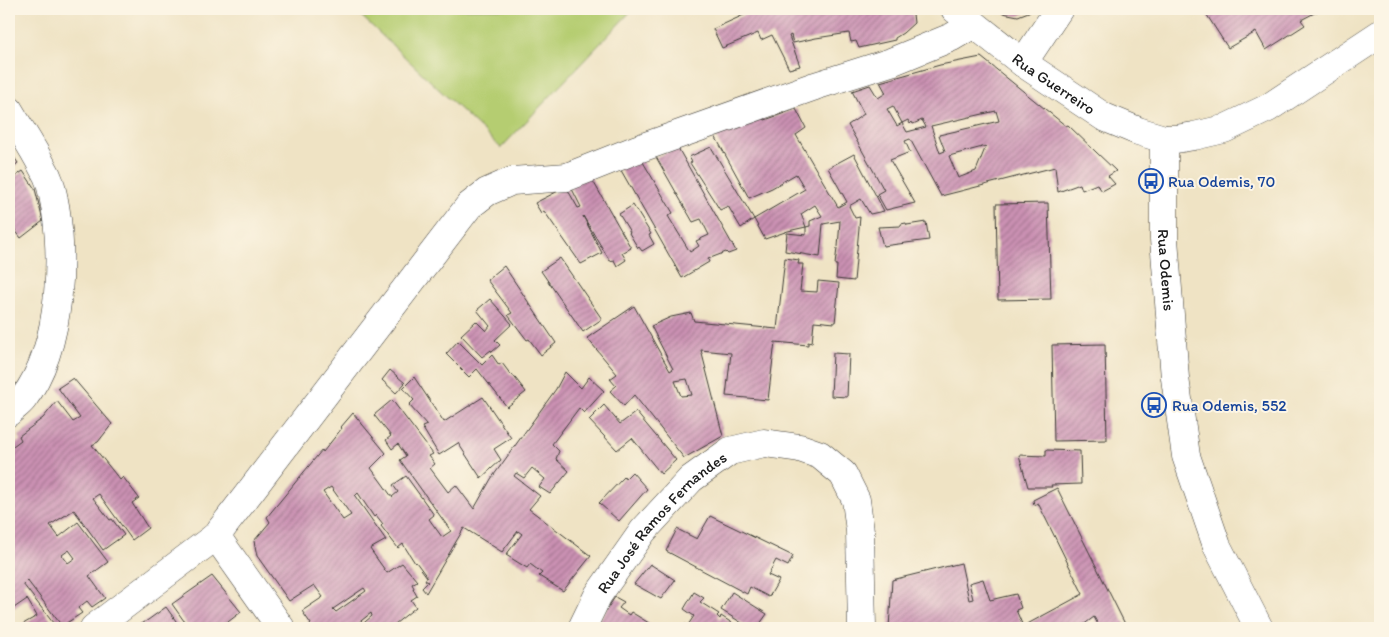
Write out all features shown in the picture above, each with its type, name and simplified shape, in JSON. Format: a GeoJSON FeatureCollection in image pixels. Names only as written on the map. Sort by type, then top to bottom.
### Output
{"type":"FeatureCollection","features":[{"type":"Feature","properties":{"kind":"street"},"geometry":{"type":"LineString","coordinates":[[1023,63],[1059,9]]}},
{"type":"Feature","properties":{"kind":"street"},"geometry":{"type":"LineString","coordinates":[[94,628],[216,536],[469,206],[486,192],[512,181],[567,177],[671,137],[815,86],[891,62],[952,37],[964,16]]}},
{"type":"Feature","properties":{"kind":"street","name":"Rua Guerreiro"},"geometry":{"type":"LineString","coordinates":[[964,16],[1023,63],[1104,117],[1164,139]]}},
{"type":"Feature","properties":{"kind":"street"},"geometry":{"type":"LineString","coordinates":[[1164,139],[1194,136],[1224,129],[1268,108],[1380,34]]}},
{"type":"Feature","properties":{"kind":"street"},"geometry":{"type":"LineString","coordinates":[[9,110],[34,149],[49,181],[59,231],[59,283],[49,344],[36,378],[22,400],[9,412]]}},
{"type":"Feature","properties":{"kind":"street","name":"Rua Odemis"},"geometry":{"type":"LineString","coordinates":[[1164,139],[1164,239],[1175,378],[1186,456],[1217,546],[1260,628]]}},
{"type":"Feature","properties":{"kind":"street","name":"Rua José Ramos Fernandes"},"geometry":{"type":"LineString","coordinates":[[582,628],[598,594],[643,531],[691,479],[730,452],[764,443],[800,448],[820,455],[843,474],[856,500],[860,531],[862,628]]}},
{"type":"Feature","properties":{"kind":"street"},"geometry":{"type":"LineString","coordinates":[[216,536],[281,628]]}},
{"type":"Feature","properties":{"kind":"green space"},"geometry":{"type":"Polygon","coordinates":[[[356,9],[633,9],[501,148],[356,9]]]}},
{"type":"Feature","properties":{"kind":"building"},"geometry":{"type":"Polygon","coordinates":[[[744,9],[809,9],[810,11],[826,9],[917,9],[913,14],[914,23],[895,40],[859,48],[856,41],[851,42],[849,33],[793,43],[791,35],[789,36],[800,66],[789,69],[772,35],[761,40],[758,33],[722,48],[713,29],[746,14],[744,9]]]}},
{"type":"Feature","properties":{"kind":"building"},"geometry":{"type":"Polygon","coordinates":[[[998,9],[1033,9],[1018,16],[1003,13],[998,9]]]}},
{"type":"Feature","properties":{"kind":"building"},"geometry":{"type":"Polygon","coordinates":[[[1203,9],[1322,9],[1301,20],[1305,25],[1266,50],[1256,32],[1228,48],[1203,9]]]}},
{"type":"Feature","properties":{"kind":"building"},"geometry":{"type":"Polygon","coordinates":[[[981,57],[1066,126],[1068,125],[1116,171],[1108,176],[1115,184],[1102,191],[1097,184],[1082,190],[1080,184],[1058,192],[1055,167],[941,196],[910,139],[905,141],[910,152],[890,160],[915,203],[886,210],[877,194],[884,190],[848,125],[864,114],[852,91],[870,85],[878,98],[886,93],[880,82],[940,65],[981,57]],[[893,106],[887,109],[897,126],[902,123],[893,106]],[[996,111],[931,126],[940,153],[945,151],[939,135],[999,121],[996,111]],[[908,120],[902,123],[907,132],[926,127],[922,120],[910,124],[908,120]],[[986,146],[949,156],[958,178],[976,171],[986,146]]]}},
{"type":"Feature","properties":{"kind":"building"},"geometry":{"type":"Polygon","coordinates":[[[796,109],[806,128],[796,135],[838,207],[847,202],[828,168],[854,154],[884,211],[870,214],[861,199],[849,206],[855,218],[860,217],[854,281],[836,279],[837,265],[835,265],[840,221],[823,224],[820,257],[785,251],[787,233],[806,235],[806,227],[765,239],[754,219],[805,189],[796,174],[772,188],[749,198],[715,136],[762,116],[765,120],[796,109]],[[815,205],[801,214],[806,227],[810,226],[810,221],[822,216],[815,205]]]}},
{"type":"Feature","properties":{"kind":"building"},"geometry":{"type":"Polygon","coordinates":[[[711,147],[754,219],[741,228],[728,206],[720,210],[690,163],[692,162],[689,157],[711,147]]]}},
{"type":"Feature","properties":{"kind":"building"},"geometry":{"type":"Polygon","coordinates":[[[678,148],[736,251],[728,254],[726,252],[708,259],[709,262],[682,278],[618,165],[640,157],[673,213],[668,216],[690,252],[699,246],[696,241],[709,235],[701,219],[693,222],[656,157],[678,148]]]}},
{"type":"Feature","properties":{"kind":"building"},"geometry":{"type":"Polygon","coordinates":[[[9,150],[18,163],[9,170],[9,150]]]}},
{"type":"Feature","properties":{"kind":"building"},"geometry":{"type":"Polygon","coordinates":[[[23,171],[35,189],[43,221],[21,238],[9,222],[16,214],[9,207],[9,181],[23,171]]]}},
{"type":"Feature","properties":{"kind":"building"},"geometry":{"type":"Polygon","coordinates":[[[589,174],[631,248],[622,253],[626,260],[617,266],[614,260],[610,261],[583,216],[602,253],[581,264],[544,211],[541,213],[535,203],[566,187],[578,208],[581,207],[569,183],[589,174]]]}},
{"type":"Feature","properties":{"kind":"building"},"geometry":{"type":"Polygon","coordinates":[[[1048,203],[1051,299],[998,300],[996,204],[1048,203]]]}},
{"type":"Feature","properties":{"kind":"building"},"geometry":{"type":"Polygon","coordinates":[[[633,205],[651,234],[649,235],[654,244],[642,251],[638,248],[619,214],[633,205]]]}},
{"type":"Feature","properties":{"kind":"building"},"geometry":{"type":"Polygon","coordinates":[[[926,222],[929,240],[883,246],[878,227],[926,222]]]}},
{"type":"Feature","properties":{"kind":"building"},"geometry":{"type":"Polygon","coordinates":[[[560,258],[602,319],[583,332],[541,271],[560,258]]]}},
{"type":"Feature","properties":{"kind":"building"},"geometry":{"type":"Polygon","coordinates":[[[785,258],[799,260],[798,264],[803,264],[800,291],[817,292],[818,281],[839,283],[835,323],[814,321],[812,343],[808,342],[808,345],[775,342],[768,400],[726,396],[731,353],[701,350],[723,436],[684,458],[634,395],[624,406],[610,391],[616,386],[610,379],[617,374],[587,338],[634,306],[670,371],[673,369],[651,326],[671,317],[691,313],[694,321],[777,329],[785,258]],[[687,379],[675,381],[681,396],[692,395],[687,379]]]}},
{"type":"Feature","properties":{"kind":"building"},"geometry":{"type":"Polygon","coordinates":[[[504,266],[556,343],[541,355],[508,315],[512,313],[487,280],[504,266]]]}},
{"type":"Feature","properties":{"kind":"building"},"geometry":{"type":"Polygon","coordinates":[[[490,299],[512,324],[495,340],[500,345],[482,357],[461,335],[476,321],[486,331],[490,326],[477,310],[490,299]]]}},
{"type":"Feature","properties":{"kind":"building"},"geometry":{"type":"Polygon","coordinates":[[[458,341],[482,365],[492,355],[499,365],[502,363],[526,392],[507,407],[477,369],[469,377],[446,354],[458,341]]]}},
{"type":"Feature","properties":{"kind":"building"},"geometry":{"type":"Polygon","coordinates":[[[1105,344],[1107,440],[1054,441],[1052,345],[1105,344]]]}},
{"type":"Feature","properties":{"kind":"building"},"geometry":{"type":"Polygon","coordinates":[[[833,353],[849,354],[847,397],[831,396],[833,353]]]}},
{"type":"Feature","properties":{"kind":"building"},"geometry":{"type":"Polygon","coordinates":[[[390,370],[405,383],[396,393],[382,380],[390,370]]]}},
{"type":"Feature","properties":{"kind":"building"},"geometry":{"type":"Polygon","coordinates":[[[565,372],[581,388],[589,377],[604,391],[584,413],[579,408],[552,444],[559,451],[556,459],[569,471],[550,494],[539,487],[545,479],[532,468],[524,478],[516,473],[514,476],[540,496],[529,509],[591,556],[563,591],[539,576],[542,573],[530,564],[527,568],[506,555],[522,534],[518,531],[502,552],[464,528],[426,593],[422,588],[428,582],[425,580],[427,577],[403,544],[398,548],[381,526],[383,524],[376,515],[374,517],[358,493],[355,496],[386,540],[370,549],[387,573],[402,563],[417,581],[412,584],[417,596],[411,600],[416,607],[390,628],[358,628],[372,616],[371,613],[352,628],[308,627],[311,624],[302,611],[323,597],[314,585],[289,601],[257,556],[254,541],[270,522],[267,517],[322,450],[323,452],[353,413],[386,453],[371,468],[392,497],[398,492],[393,485],[406,476],[434,515],[429,519],[442,537],[451,531],[400,460],[406,456],[398,444],[392,449],[386,440],[391,436],[374,415],[392,400],[433,454],[429,456],[435,464],[430,468],[448,492],[456,485],[474,509],[491,479],[556,389],[565,372]],[[331,487],[323,492],[343,520],[351,515],[331,487]],[[364,588],[333,609],[336,612],[366,591],[364,588]]]}},
{"type":"Feature","properties":{"kind":"building"},"geometry":{"type":"Polygon","coordinates":[[[414,377],[444,422],[483,397],[511,438],[494,449],[501,460],[481,478],[458,443],[439,455],[422,427],[427,425],[409,405],[414,400],[403,388],[414,377]]]}},
{"type":"Feature","properties":{"kind":"building"},"geometry":{"type":"Polygon","coordinates":[[[73,378],[112,424],[98,442],[92,445],[120,480],[123,477],[139,498],[132,503],[148,528],[132,540],[99,494],[93,498],[124,535],[103,550],[74,510],[50,525],[59,537],[78,522],[108,562],[89,576],[105,598],[92,607],[87,601],[78,608],[82,613],[62,626],[27,580],[23,584],[57,628],[26,628],[23,624],[37,616],[27,599],[14,608],[9,600],[9,449],[21,440],[19,436],[43,418],[57,401],[73,422],[80,418],[58,388],[73,378]],[[69,550],[62,555],[68,563],[75,558],[69,550]]]}},
{"type":"Feature","properties":{"kind":"building"},"geometry":{"type":"Polygon","coordinates":[[[604,405],[620,424],[636,412],[676,460],[661,474],[632,438],[617,450],[589,420],[604,405]]]}},
{"type":"Feature","properties":{"kind":"building"},"geometry":{"type":"Polygon","coordinates":[[[1046,450],[1080,451],[1081,484],[1028,487],[1019,455],[1046,456],[1046,450]]]}},
{"type":"Feature","properties":{"kind":"building"},"geometry":{"type":"Polygon","coordinates":[[[632,472],[647,489],[619,521],[599,503],[624,477],[625,479],[632,472]]]}},
{"type":"Feature","properties":{"kind":"building"},"geometry":{"type":"Polygon","coordinates":[[[1057,488],[1127,628],[1100,628],[1094,617],[1079,628],[1020,628],[1083,594],[1038,503],[1034,505],[1033,500],[1057,488]]]}},
{"type":"Feature","properties":{"kind":"building"},"geometry":{"type":"Polygon","coordinates":[[[710,516],[793,556],[788,566],[776,560],[768,575],[779,580],[769,597],[750,587],[747,594],[666,551],[677,529],[697,539],[710,516]]]}},
{"type":"Feature","properties":{"kind":"building"},"geometry":{"type":"Polygon","coordinates":[[[961,563],[969,600],[973,599],[969,583],[983,579],[990,600],[1016,594],[1021,608],[1016,610],[1022,624],[1013,628],[889,628],[892,580],[961,563]]]}},
{"type":"Feature","properties":{"kind":"building"},"geometry":{"type":"Polygon","coordinates":[[[650,564],[675,580],[661,599],[634,584],[650,564]]]}},
{"type":"Feature","properties":{"kind":"building"},"geometry":{"type":"Polygon","coordinates":[[[212,576],[241,612],[220,628],[189,628],[172,604],[212,576]]]}},
{"type":"Feature","properties":{"kind":"building"},"geometry":{"type":"Polygon","coordinates":[[[694,592],[704,598],[700,602],[719,614],[717,616],[720,619],[721,616],[740,628],[682,628],[685,624],[688,625],[694,616],[684,609],[694,592]]]}},
{"type":"Feature","properties":{"kind":"building"},"geometry":{"type":"Polygon","coordinates":[[[732,592],[767,614],[757,628],[750,628],[721,610],[732,592]]]}},
{"type":"Feature","properties":{"kind":"building"},"geometry":{"type":"Polygon","coordinates":[[[615,597],[624,602],[619,608],[629,615],[631,612],[657,628],[594,628],[615,597]]]}},
{"type":"Feature","properties":{"kind":"building"},"geometry":{"type":"Polygon","coordinates":[[[166,607],[181,628],[135,628],[148,620],[166,607]]]}},
{"type":"Feature","properties":{"kind":"place","name":"Rua Odemis, 70"},"geometry":{"type":"Point","coordinates":[1151,181]}},
{"type":"Feature","properties":{"kind":"place","name":"Rua Odemis, 552"},"geometry":{"type":"Point","coordinates":[1154,405]}}]}
